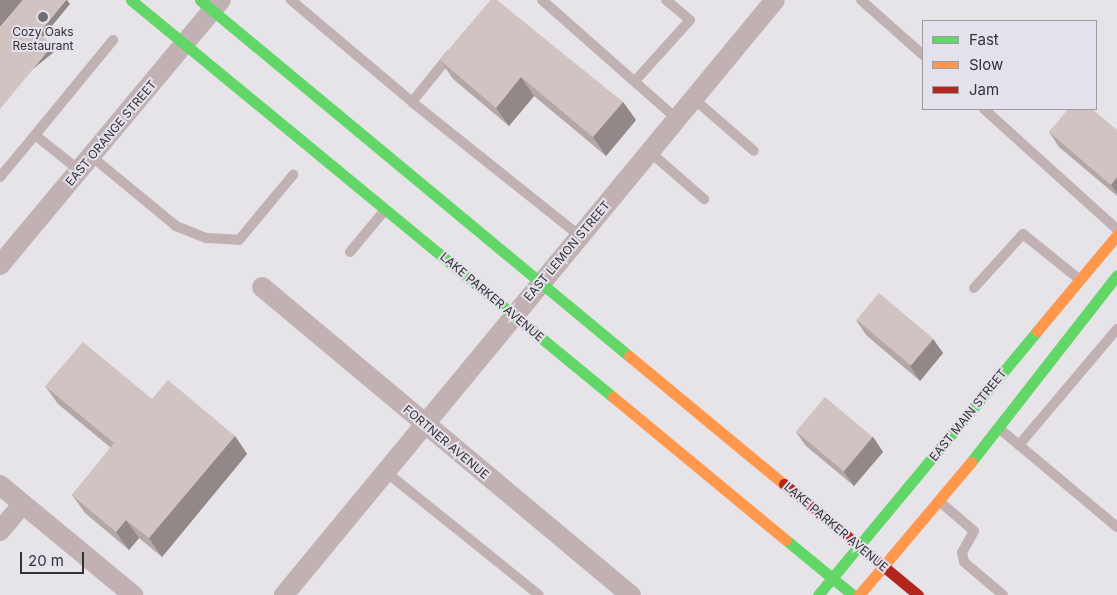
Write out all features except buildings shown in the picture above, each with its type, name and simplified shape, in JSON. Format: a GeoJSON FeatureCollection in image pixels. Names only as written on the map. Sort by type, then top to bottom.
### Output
{"type":"FeatureCollection","features":[{"type":"Feature","properties":{"kind":"main road","name":"LAKE PARKER AVENUE"},"geometry":{"type":"LineString","coordinates":[[131,0],[853,595]]}},
{"type":"Feature","properties":{"kind":"main road","name":"LAKE PARKER AVENUE"},"geometry":{"type":"LineString","coordinates":[[211,4],[541,283],[918,595]]}},
{"type":"Feature","properties":{"kind":"main road","name":"EAST MAIN STREET"},"geometry":{"type":"LineString","coordinates":[[818,595],[1117,235]]}},
{"type":"Feature","properties":{"kind":"main road"},"geometry":{"type":"LineString","coordinates":[[859,595],[1113,289],[1117,275]]}},
{"type":"Feature","properties":{"kind":"street","name":"EAST LEMON STREET"},"geometry":{"type":"LineString","coordinates":[[284,595],[776,0]]}},
{"type":"Feature","properties":{"kind":"street","name":"EAST ORANGE STREET"},"geometry":{"type":"LineString","coordinates":[[0,265],[185,43],[211,4]]}},
{"type":"Feature","properties":{"kind":"street","name":"FORTNER AVENUE"},"geometry":{"type":"LineString","coordinates":[[262,287],[631,595]]}},
{"type":"Feature","properties":{"kind":"street"},"geometry":{"type":"LineString","coordinates":[[0,485],[133,595]]}},
{"type":"Feature","properties":{"kind":"street"},"geometry":{"type":"LineString","coordinates":[[0,530],[23,504]]}},
{"type":"Feature","properties":{"kind":"lane"},"geometry":{"type":"LineString","coordinates":[[291,0],[412,102],[580,236]]}},
{"type":"Feature","properties":{"kind":"lane"},"geometry":{"type":"LineString","coordinates":[[542,0],[677,119]]}},
{"type":"Feature","properties":{"kind":"lane"},"geometry":{"type":"LineString","coordinates":[[635,82],[690,20],[666,0]]}},
{"type":"Feature","properties":{"kind":"lane"},"geometry":{"type":"LineString","coordinates":[[861,0],[922,54]]}},
{"type":"Feature","properties":{"kind":"lane"},"geometry":{"type":"LineString","coordinates":[[0,177],[113,40]]}},
{"type":"Feature","properties":{"kind":"lane"},"geometry":{"type":"LineString","coordinates":[[412,102],[459,44]]}},
{"type":"Feature","properties":{"kind":"lane"},"geometry":{"type":"LineString","coordinates":[[694,98],[754,151]]}},
{"type":"Feature","properties":{"kind":"lane"},"geometry":{"type":"LineString","coordinates":[[985,110],[1117,230]]}},
{"type":"Feature","properties":{"kind":"lane"},"geometry":{"type":"LineString","coordinates":[[35,135],[85,163],[176,226],[206,238],[239,240],[293,175]]}},
{"type":"Feature","properties":{"kind":"lane"},"geometry":{"type":"LineString","coordinates":[[650,152],[704,199]]}},
{"type":"Feature","properties":{"kind":"lane"},"geometry":{"type":"LineString","coordinates":[[350,252],[386,209]]}},
{"type":"Feature","properties":{"kind":"lane"},"geometry":{"type":"LineString","coordinates":[[974,288],[1023,234],[1080,279]]}},
{"type":"Feature","properties":{"kind":"lane"},"geometry":{"type":"LineString","coordinates":[[1019,445],[1117,329]]}},
{"type":"Feature","properties":{"kind":"lane"},"geometry":{"type":"LineString","coordinates":[[999,428],[1117,527]]}},
{"type":"Feature","properties":{"kind":"lane"},"geometry":{"type":"LineString","coordinates":[[386,472],[539,595]]}},
{"type":"Feature","properties":{"kind":"lane"},"geometry":{"type":"LineString","coordinates":[[938,501],[974,531],[962,553],[964,562],[1003,595]]}},
{"type":"Feature","properties":{"kind":"traffic: fast"},"geometry":{"type":"LineString","coordinates":[[131,0],[613,397]]}},
{"type":"Feature","properties":{"kind":"traffic: fast"},"geometry":{"type":"LineString","coordinates":[[200,0],[629,356]]}},
{"type":"Feature","properties":{"kind":"traffic: fast"},"geometry":{"type":"LineString","coordinates":[[971,462],[1117,275]]}},
{"type":"Feature","properties":{"kind":"traffic: fast"},"geometry":{"type":"LineString","coordinates":[[818,595],[1037,331]]}},
{"type":"Feature","properties":{"kind":"traffic: fast"},"geometry":{"type":"LineString","coordinates":[[786,540],[853,595]]}},
{"type":"Feature","properties":{"kind":"traffic: slow"},"geometry":{"type":"LineString","coordinates":[[1037,331],[1117,235]]}},
{"type":"Feature","properties":{"kind":"traffic: slow"},"geometry":{"type":"LineString","coordinates":[[629,356],[784,484]]}},
{"type":"Feature","properties":{"kind":"traffic: slow"},"geometry":{"type":"LineString","coordinates":[[613,397],[786,540]]}},
{"type":"Feature","properties":{"kind":"traffic: slow"},"geometry":{"type":"LineString","coordinates":[[859,595],[971,462]]}},
{"type":"Feature","properties":{"kind":"traffic: jam"},"geometry":{"type":"LineString","coordinates":[[784,484],[918,595]]}},
{"type":"Feature","properties":{"kind":"place","name":"Cozy Oaks Restaurant"},"geometry":{"type":"Point","coordinates":[43,17]}}]}
